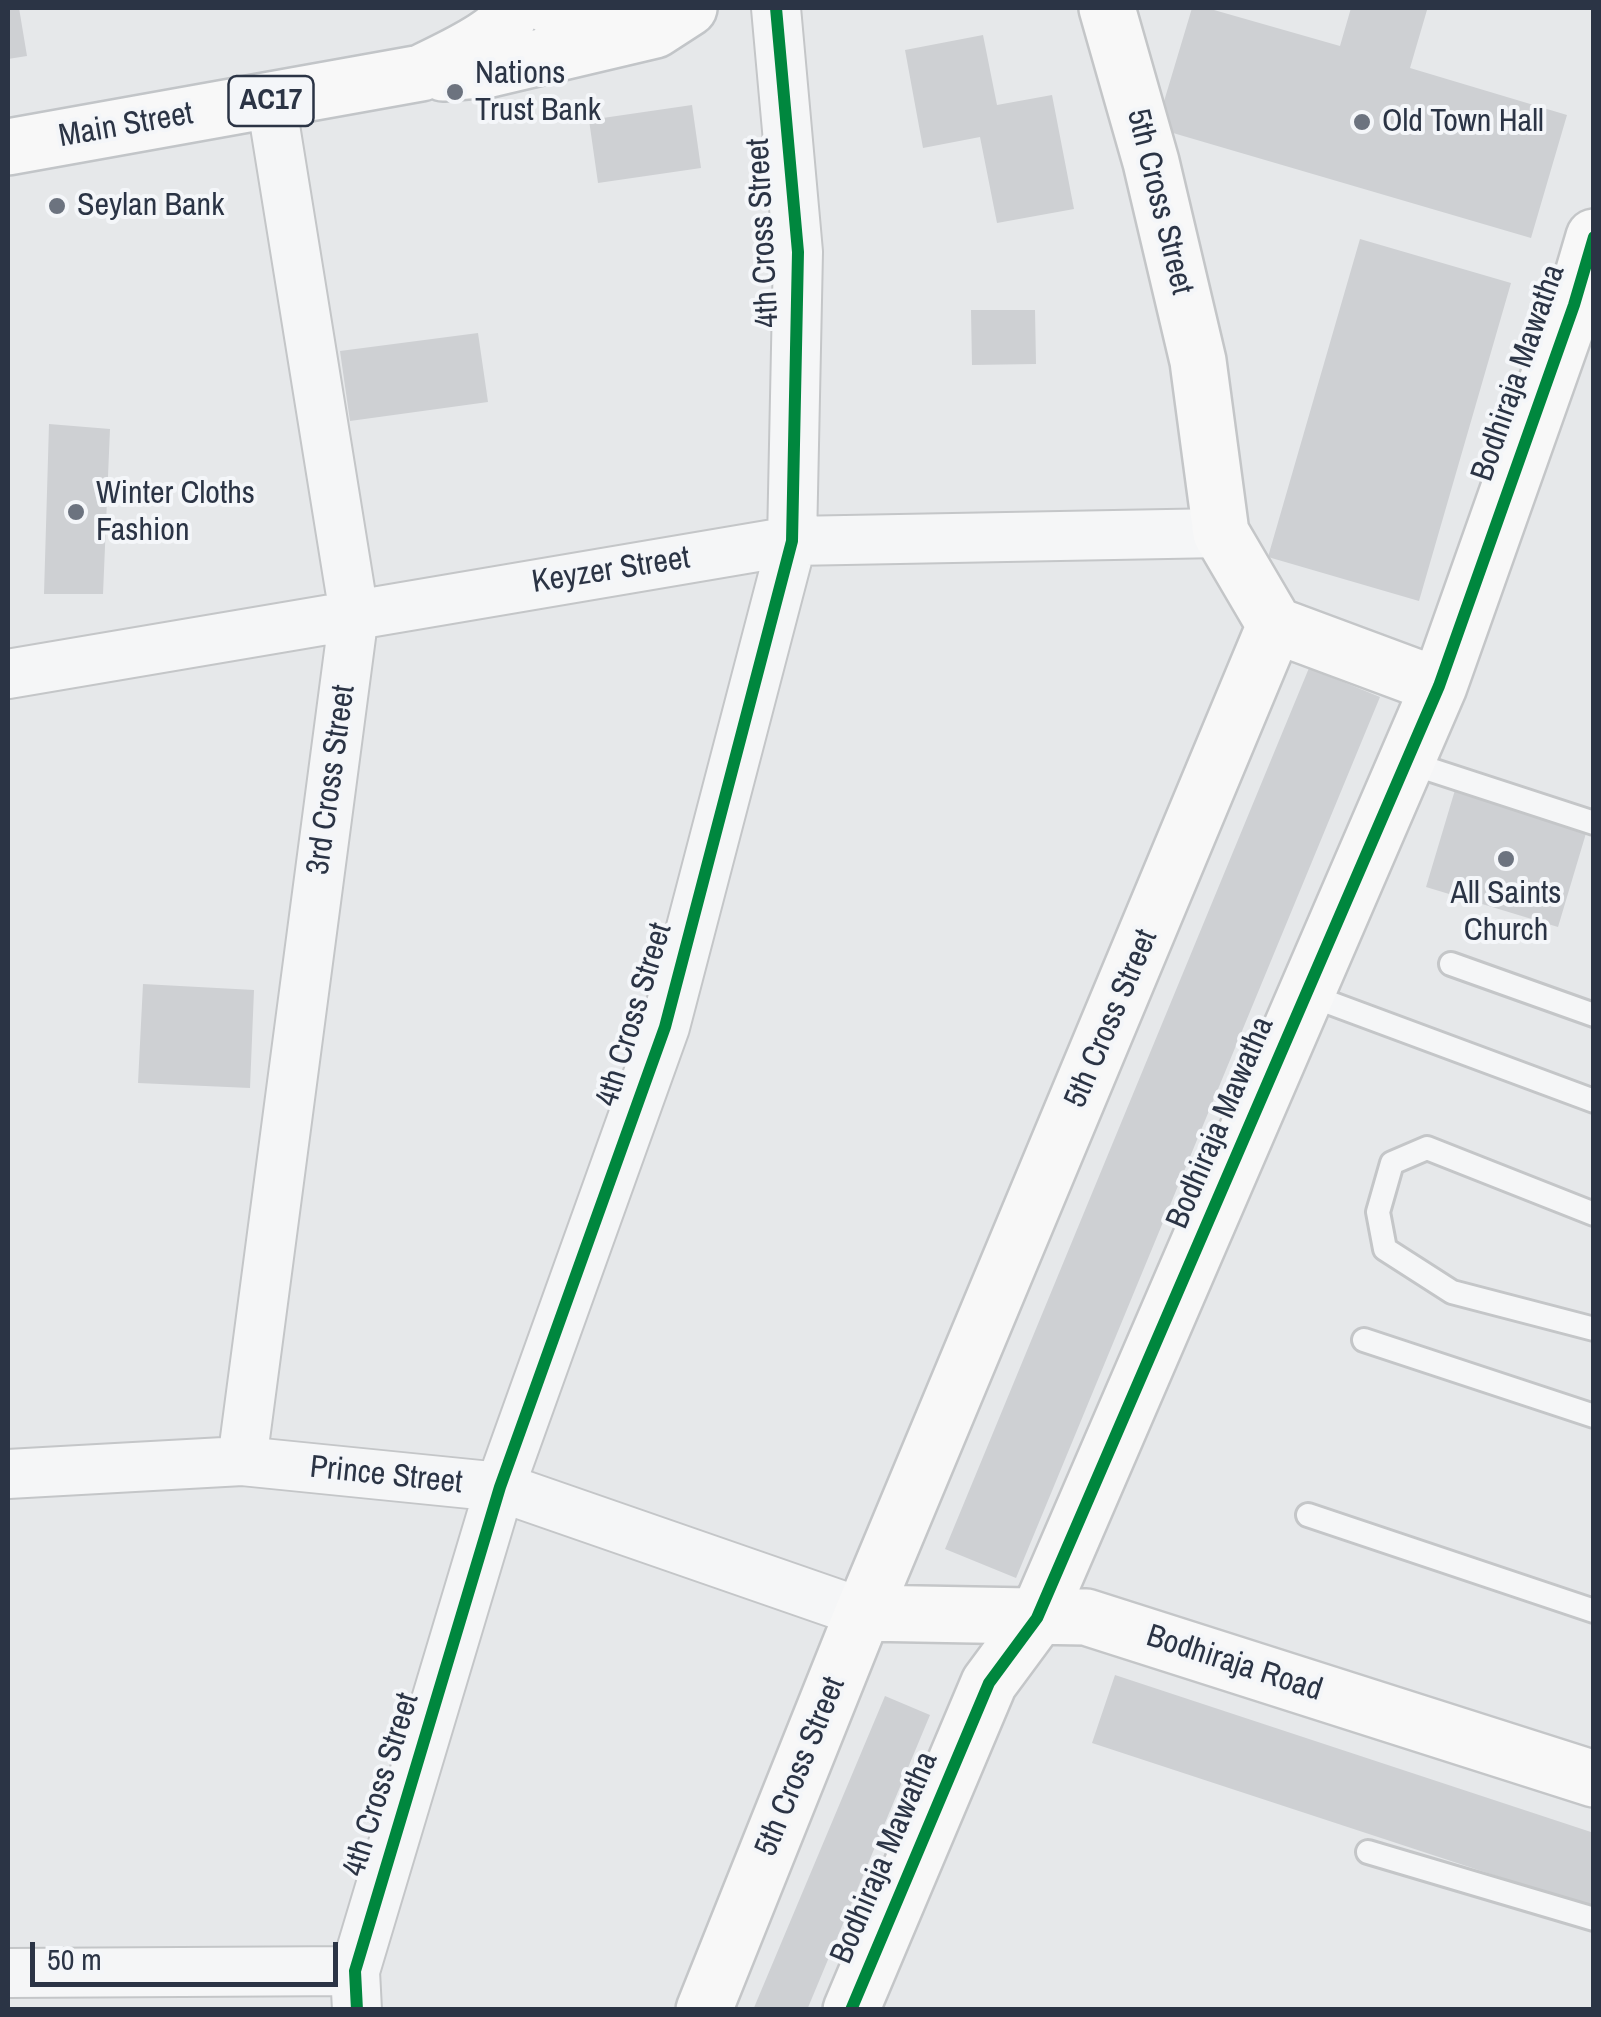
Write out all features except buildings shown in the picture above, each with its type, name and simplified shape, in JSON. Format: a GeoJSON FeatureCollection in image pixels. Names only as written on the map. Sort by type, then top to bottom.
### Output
{"type":"FeatureCollection","features":[{"type":"Feature","properties":{"kind":"main road","name":"Main Street"},"geometry":{"type":"LineString","coordinates":[[8,146],[271,102],[421,72],[457,56],[496,30],[511,16],[513,8]]}},
{"type":"Feature","properties":{"kind":"main road"},"geometry":{"type":"LineString","coordinates":[[552,8],[579,13],[616,8]]}},
{"type":"Feature","properties":{"kind":"main road","name":"Main Street"},"geometry":{"type":"LineString","coordinates":[[421,72],[457,73],[490,68],[654,30],[689,8]]}},
{"type":"Feature","properties":{"kind":"main road","name":"5th Cross Street"},"geometry":{"type":"LineString","coordinates":[[704,2010],[863,1613],[1274,625],[1221,533],[1198,361],[1151,162],[1107,8]]}},
{"type":"Feature","properties":{"kind":"main road","name":"Bodhiraja Mawatha"},"geometry":{"type":"LineString","coordinates":[[851,2010],[989,1682],[1037,1618],[1440,686],[1584,308],[1594,236]]}},
{"type":"Feature","properties":{"kind":"main road"},"geometry":{"type":"LineString","coordinates":[[1274,625],[1440,686]]}},
{"type":"Feature","properties":{"kind":"main road","name":"Bodhiraja Road"},"geometry":{"type":"LineString","coordinates":[[863,1613],[1086,1617],[1594,1779]]}},
{"type":"Feature","properties":{"kind":"street","name":"4th Cross Street"},"geometry":{"type":"LineString","coordinates":[[356,1990],[500,1487],[666,1027],[792,541],[798,252],[776,8]]}},
{"type":"Feature","properties":{"kind":"street","name":"3rd Cross Street"},"geometry":{"type":"LineString","coordinates":[[242,1461],[354,614],[271,102]]}},
{"type":"Feature","properties":{"kind":"street","name":"Keyzer Street"},"geometry":{"type":"LineString","coordinates":[[8,674],[792,541],[1221,533]]}},
{"type":"Feature","properties":{"kind":"street","name":"Prince Street"},"geometry":{"type":"LineString","coordinates":[[8,1474],[242,1461],[500,1487],[863,1613]]}},
{"type":"Feature","properties":{"kind":"street"},"geometry":{"type":"LineString","coordinates":[[8,1972],[356,1990]]}},
{"type":"Feature","properties":{"kind":"lane"},"geometry":{"type":"LineString","coordinates":[[1407,762],[1594,822]]}},
{"type":"Feature","properties":{"kind":"lane"},"geometry":{"type":"LineString","coordinates":[[1451,964],[1594,1016]]}},
{"type":"Feature","properties":{"kind":"lane"},"geometry":{"type":"LineString","coordinates":[[1306,994],[1594,1101]]}},
{"type":"Feature","properties":{"kind":"lane"},"geometry":{"type":"LineString","coordinates":[[1594,1214],[1427,1148],[1392,1163],[1378,1212],[1385,1249],[1452,1292],[1594,1329]]}},
{"type":"Feature","properties":{"kind":"lane"},"geometry":{"type":"LineString","coordinates":[[1364,1340],[1594,1416]]}},
{"type":"Feature","properties":{"kind":"lane"},"geometry":{"type":"LineString","coordinates":[[1308,1515],[1594,1610]]}},
{"type":"Feature","properties":{"kind":"lane"},"geometry":{"type":"LineString","coordinates":[[1368,1852],[1594,1919]]}},
{"type":"Feature","properties":{"kind":"cycle path"},"geometry":{"type":"LineString","coordinates":[[357,2010],[355,1971],[500,1487],[665,1027],[792,541],[798,252],[776,8]]}},
{"type":"Feature","properties":{"kind":"cycle path"},"geometry":{"type":"LineString","coordinates":[[851,2010],[989,1683],[1037,1618],[1439,686],[1574,305],[1594,237]]}},
{"type":"Feature","properties":{"kind":"place","name":"Nations Trust Bank"},"geometry":{"type":"Point","coordinates":[455,92]}},
{"type":"Feature","properties":{"kind":"place","name":"Old Town Hall"},"geometry":{"type":"Point","coordinates":[1362,122]}},
{"type":"Feature","properties":{"kind":"place","name":"Seylan Bank"},"geometry":{"type":"Point","coordinates":[57,206]}},
{"type":"Feature","properties":{"kind":"place","name":"Winter Cloths Fashion"},"geometry":{"type":"Point","coordinates":[76,512]}},
{"type":"Feature","properties":{"kind":"place","name":"All Saints Church"},"geometry":{"type":"Point","coordinates":[1506,859]}}]}
